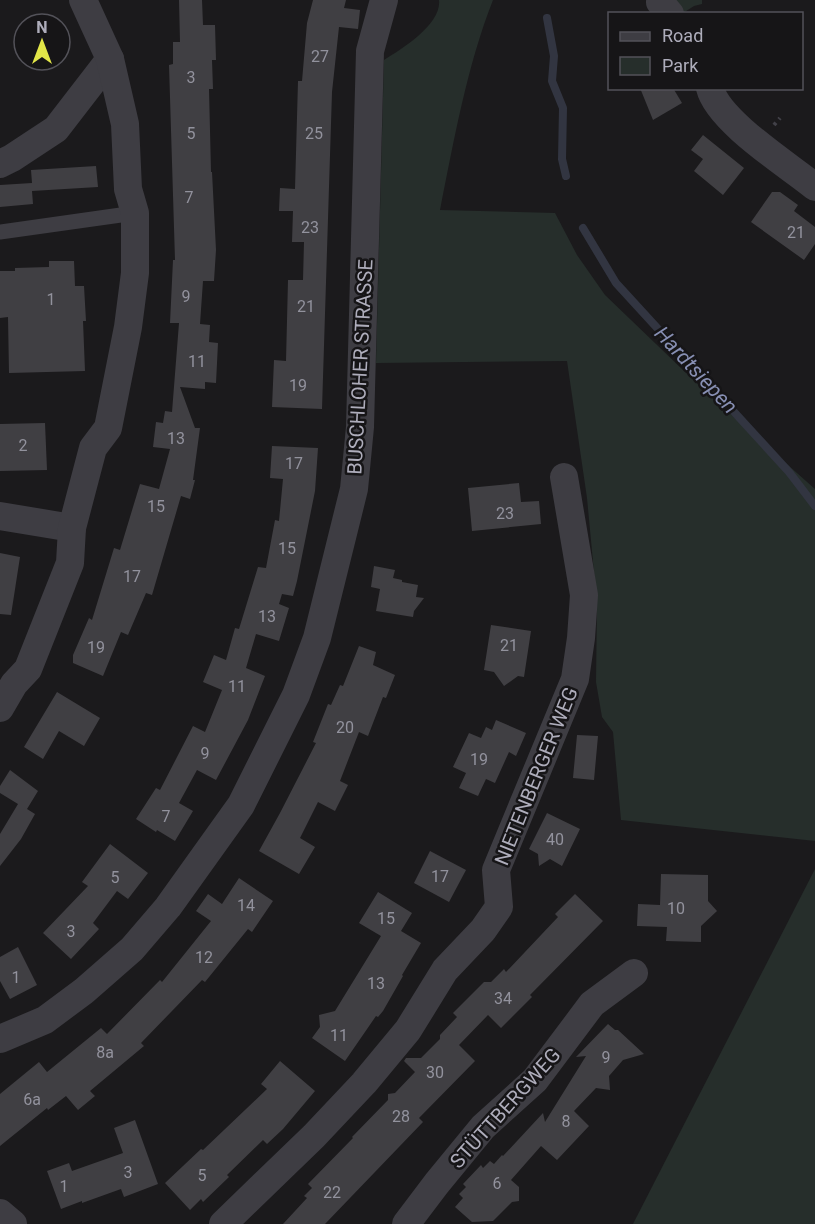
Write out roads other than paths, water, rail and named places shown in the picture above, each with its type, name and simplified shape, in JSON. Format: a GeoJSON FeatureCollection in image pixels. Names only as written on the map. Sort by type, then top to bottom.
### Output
{"type":"FeatureCollection","features":[{"type":"Feature","properties":{"kind":"street"},"geometry":{"type":"LineString","coordinates":[[0,708],[14,684],[28,669],[70,563],[72,528],[93,448],[108,428],[128,327],[135,273],[135,213],[128,189],[125,124],[110,59],[83,0]]}},
{"type":"Feature","properties":{"kind":"street","name":"BUSCHLOHER STRASSE"},"geometry":{"type":"LineString","coordinates":[[0,1039],[45,1020],[84,991],[132,949],[168,907],[241,805],[296,695],[317,638],[354,489],[360,427],[370,51],[384,0]]}},
{"type":"Feature","properties":{"kind":"street"},"geometry":{"type":"LineString","coordinates":[[0,164],[57,129],[110,59]]}},
{"type":"Feature","properties":{"kind":"street"},"geometry":{"type":"LineString","coordinates":[[711,90],[724,112],[749,137],[815,187]]}},
{"type":"Feature","properties":{"kind":"street","name":"NIETENBERGER WEG"},"geometry":{"type":"LineString","coordinates":[[225,1223],[314,1136],[364,1083],[408,1030],[445,970],[483,930],[499,908],[496,870],[575,679],[584,596],[564,477]]}},
{"type":"Feature","properties":{"kind":"street"},"geometry":{"type":"LineString","coordinates":[[0,516],[72,528]]}},
{"type":"Feature","properties":{"kind":"street","name":"STÜTTBERGWEG"},"geometry":{"type":"LineString","coordinates":[[406,1224],[483,1127],[535,1080],[592,1004],[634,973]]}},
{"type":"Feature","properties":{"kind":"street"},"geometry":{"type":"LineString","coordinates":[[0,1213],[13,1224]]}},
{"type":"Feature","properties":{"kind":"lane"},"geometry":{"type":"LineString","coordinates":[[0,232],[135,213]]}},
{"type":"Feature","properties":{"kind":"waterway","name":"Hardtsiepen"},"geometry":{"type":"LineString","coordinates":[[547,18],[554,56],[552,81],[563,108],[562,159],[566,176]]}},
{"type":"Feature","properties":{"kind":"waterway","name":"Hardtsiepen"},"geometry":{"type":"LineString","coordinates":[[583,228],[616,283],[789,472],[815,506]]}}]}
